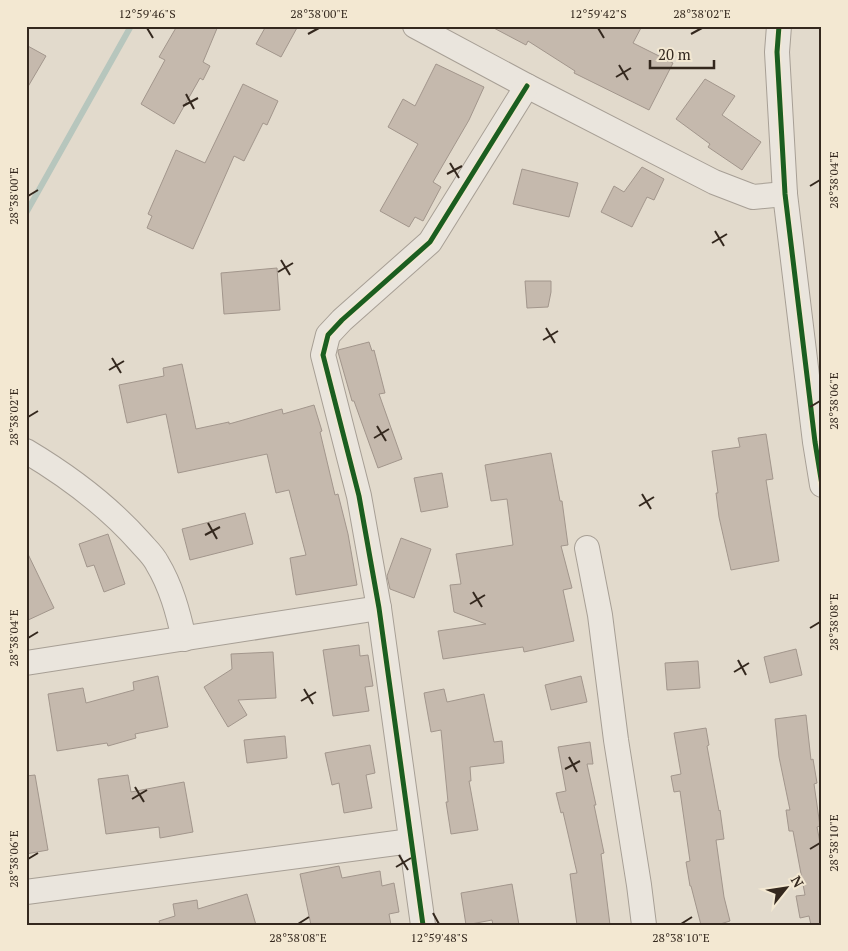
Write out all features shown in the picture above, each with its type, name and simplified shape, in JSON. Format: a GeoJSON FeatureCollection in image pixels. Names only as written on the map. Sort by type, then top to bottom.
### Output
{"type":"FeatureCollection","features":[{"type":"Feature","properties":{"kind":"street"},"geometry":{"type":"LineString","coordinates":[[415,26],[714,182],[753,197],[785,194]]}},
{"type":"Feature","properties":{"kind":"street"},"geometry":{"type":"LineString","coordinates":[[779,26],[777,52],[785,194],[815,442],[822,485]]}},
{"type":"Feature","properties":{"kind":"street"},"geometry":{"type":"LineString","coordinates":[[423,925],[379,608],[359,496],[324,355],[328,335],[342,320],[430,242],[527,86]]}},
{"type":"Feature","properties":{"kind":"street"},"geometry":{"type":"LineString","coordinates":[[26,451],[60,471],[101,504],[127,528],[157,561],[176,605],[184,639]]}},
{"type":"Feature","properties":{"kind":"street"},"geometry":{"type":"LineString","coordinates":[[587,548],[600,615],[616,740],[644,925]]}},
{"type":"Feature","properties":{"kind":"street"},"geometry":{"type":"LineString","coordinates":[[26,663],[379,608]]}},
{"type":"Feature","properties":{"kind":"street"},"geometry":{"type":"LineString","coordinates":[[26,892],[411,841]]}},
{"type":"Feature","properties":{"kind":"building"},"geometry":{"type":"Polygon","coordinates":[[[177,26],[218,26],[203,62],[210,66],[203,80],[200,78],[174,124],[141,104],[165,60],[159,57],[177,26]]]}},
{"type":"Feature","properties":{"kind":"building"},"geometry":{"type":"Polygon","coordinates":[[[266,26],[298,26],[281,57],[256,44],[266,26]]]}},
{"type":"Feature","properties":{"kind":"building"},"geometry":{"type":"Polygon","coordinates":[[[490,26],[642,26],[633,43],[673,63],[649,110],[574,73],[575,71],[528,41],[526,45],[490,26]]]}},
{"type":"Feature","properties":{"kind":"building"},"geometry":{"type":"Polygon","coordinates":[[[26,45],[46,56],[26,90],[26,45]]]}},
{"type":"Feature","properties":{"kind":"building"},"geometry":{"type":"Polygon","coordinates":[[[436,64],[484,87],[469,120],[433,182],[441,187],[423,221],[415,217],[409,227],[380,211],[418,144],[388,127],[403,99],[415,106],[436,64]]]}},
{"type":"Feature","properties":{"kind":"building"},"geometry":{"type":"Polygon","coordinates":[[[705,79],[735,96],[722,115],[761,142],[742,170],[708,147],[710,144],[676,119],[705,79]]]}},
{"type":"Feature","properties":{"kind":"building"},"geometry":{"type":"Polygon","coordinates":[[[243,84],[278,101],[267,125],[263,123],[244,161],[234,156],[193,249],[147,228],[152,216],[148,214],[176,150],[205,163],[243,84]]]}},
{"type":"Feature","properties":{"kind":"building"},"geometry":{"type":"Polygon","coordinates":[[[642,167],[664,179],[654,200],[647,197],[632,227],[601,212],[614,186],[624,192],[642,167]]]}},
{"type":"Feature","properties":{"kind":"building"},"geometry":{"type":"Polygon","coordinates":[[[522,169],[578,183],[569,217],[513,204],[522,169]]]}},
{"type":"Feature","properties":{"kind":"building"},"geometry":{"type":"Polygon","coordinates":[[[277,268],[280,310],[224,314],[221,273],[277,268]]]}},
{"type":"Feature","properties":{"kind":"building"},"geometry":{"type":"Polygon","coordinates":[[[525,281],[551,281],[548,307],[527,308],[525,281]]]}},
{"type":"Feature","properties":{"kind":"building"},"geometry":{"type":"Polygon","coordinates":[[[369,342],[372,351],[374,350],[385,393],[379,394],[402,459],[378,468],[354,401],[352,401],[338,352],[338,350],[369,342]]]}},
{"type":"Feature","properties":{"kind":"building"},"geometry":{"type":"Polygon","coordinates":[[[182,364],[196,429],[229,422],[229,424],[282,409],[283,414],[314,405],[322,431],[320,432],[335,495],[338,494],[348,534],[357,585],[296,595],[290,558],[306,555],[289,490],[276,493],[267,454],[178,473],[166,414],[127,423],[119,385],[164,376],[163,368],[182,364]]]}},
{"type":"Feature","properties":{"kind":"building"},"geometry":{"type":"Polygon","coordinates":[[[766,434],[773,479],[766,480],[779,561],[731,570],[719,517],[716,493],[718,493],[712,451],[740,447],[738,438],[766,434]]]}},
{"type":"Feature","properties":{"kind":"building"},"geometry":{"type":"Polygon","coordinates":[[[551,453],[560,501],[562,501],[568,545],[561,546],[572,588],[563,590],[574,641],[524,652],[523,647],[443,659],[438,631],[486,624],[454,612],[450,585],[461,584],[456,554],[513,545],[507,499],[491,501],[485,465],[551,453]]]}},
{"type":"Feature","properties":{"kind":"building"},"geometry":{"type":"Polygon","coordinates":[[[442,473],[448,507],[421,512],[414,478],[442,473]]]}},
{"type":"Feature","properties":{"kind":"building"},"geometry":{"type":"Polygon","coordinates":[[[245,513],[253,544],[190,560],[182,529],[245,513]]]}},
{"type":"Feature","properties":{"kind":"building"},"geometry":{"type":"Polygon","coordinates":[[[108,534],[125,584],[104,592],[94,565],[87,567],[79,544],[108,534]]]}},
{"type":"Feature","properties":{"kind":"building"},"geometry":{"type":"Polygon","coordinates":[[[401,538],[431,549],[414,598],[390,589],[387,576],[401,538]]]}},
{"type":"Feature","properties":{"kind":"building"},"geometry":{"type":"Polygon","coordinates":[[[26,550],[54,608],[26,621],[26,550]]]}},
{"type":"Feature","properties":{"kind":"building"},"geometry":{"type":"Polygon","coordinates":[[[359,645],[360,656],[368,655],[373,686],[365,687],[369,711],[333,716],[323,650],[359,645]]]}},
{"type":"Feature","properties":{"kind":"building"},"geometry":{"type":"Polygon","coordinates":[[[796,649],[802,675],[770,683],[764,657],[796,649]]]}},
{"type":"Feature","properties":{"kind":"building"},"geometry":{"type":"Polygon","coordinates":[[[273,652],[276,698],[238,700],[247,715],[228,727],[204,687],[232,669],[231,654],[273,652]]]}},
{"type":"Feature","properties":{"kind":"building"},"geometry":{"type":"Polygon","coordinates":[[[698,661],[700,688],[667,690],[665,663],[698,661]]]}},
{"type":"Feature","properties":{"kind":"building"},"geometry":{"type":"Polygon","coordinates":[[[158,676],[168,727],[135,734],[136,738],[108,746],[107,743],[57,751],[48,694],[83,688],[86,703],[134,690],[133,682],[158,676]]]}},
{"type":"Feature","properties":{"kind":"building"},"geometry":{"type":"Polygon","coordinates":[[[581,676],[587,702],[551,710],[545,685],[581,676]]]}},
{"type":"Feature","properties":{"kind":"building"},"geometry":{"type":"Polygon","coordinates":[[[444,689],[447,702],[484,694],[494,742],[502,741],[504,763],[470,767],[471,781],[469,781],[478,830],[451,834],[446,802],[448,802],[441,730],[431,732],[424,693],[444,689]]]}},
{"type":"Feature","properties":{"kind":"building"},"geometry":{"type":"Polygon","coordinates":[[[806,715],[811,760],[813,759],[817,783],[814,784],[820,826],[817,827],[822,853],[822,925],[811,925],[809,916],[800,918],[796,896],[805,895],[793,831],[789,831],[786,810],[790,810],[779,757],[775,719],[806,715]]]}},
{"type":"Feature","properties":{"kind":"building"},"geometry":{"type":"Polygon","coordinates":[[[706,728],[709,745],[707,746],[724,839],[716,840],[724,897],[730,921],[717,925],[701,925],[690,886],[686,862],[690,861],[680,791],[674,792],[671,776],[681,774],[674,733],[706,728]]]}},
{"type":"Feature","properties":{"kind":"building"},"geometry":{"type":"Polygon","coordinates":[[[285,736],[287,758],[247,763],[244,740],[285,736]]]}},
{"type":"Feature","properties":{"kind":"building"},"geometry":{"type":"Polygon","coordinates":[[[590,742],[593,764],[587,764],[604,853],[601,854],[610,925],[577,925],[570,874],[577,873],[563,812],[561,813],[556,793],[566,791],[558,747],[590,742]]]}},
{"type":"Feature","properties":{"kind":"building"},"geometry":{"type":"Polygon","coordinates":[[[370,745],[375,773],[366,775],[372,808],[344,813],[339,783],[332,785],[325,753],[370,745]]]}},
{"type":"Feature","properties":{"kind":"building"},"geometry":{"type":"Polygon","coordinates":[[[35,775],[48,850],[26,854],[26,776],[35,775]]]}},
{"type":"Feature","properties":{"kind":"building"},"geometry":{"type":"Polygon","coordinates":[[[128,775],[131,792],[184,782],[193,832],[160,838],[159,827],[106,834],[98,779],[128,775]]]}},
{"type":"Feature","properties":{"kind":"building"},"geometry":{"type":"Polygon","coordinates":[[[339,866],[342,878],[380,871],[382,886],[394,883],[399,912],[389,914],[391,925],[311,925],[300,874],[339,866]]]}},
{"type":"Feature","properties":{"kind":"building"},"geometry":{"type":"Polygon","coordinates":[[[512,884],[519,925],[493,925],[492,920],[466,925],[461,893],[512,884]]]}},
{"type":"Feature","properties":{"kind":"building"},"geometry":{"type":"Polygon","coordinates":[[[247,894],[256,925],[160,925],[159,921],[175,916],[173,904],[197,900],[198,909],[247,894]]]}},
{"type":"Feature","properties":{"kind":"waterway"},"geometry":{"type":"LineString","coordinates":[[26,213],[131,26]]}},
{"type":"Feature","properties":{"kind":"cycle path"},"geometry":{"type":"LineString","coordinates":[[779,26],[777,52],[785,194],[815,442],[822,485]]}},
{"type":"Feature","properties":{"kind":"cycle path"},"geometry":{"type":"LineString","coordinates":[[423,925],[379,608],[359,496],[323,355],[328,335],[342,320],[430,242],[527,86]]}}]}
